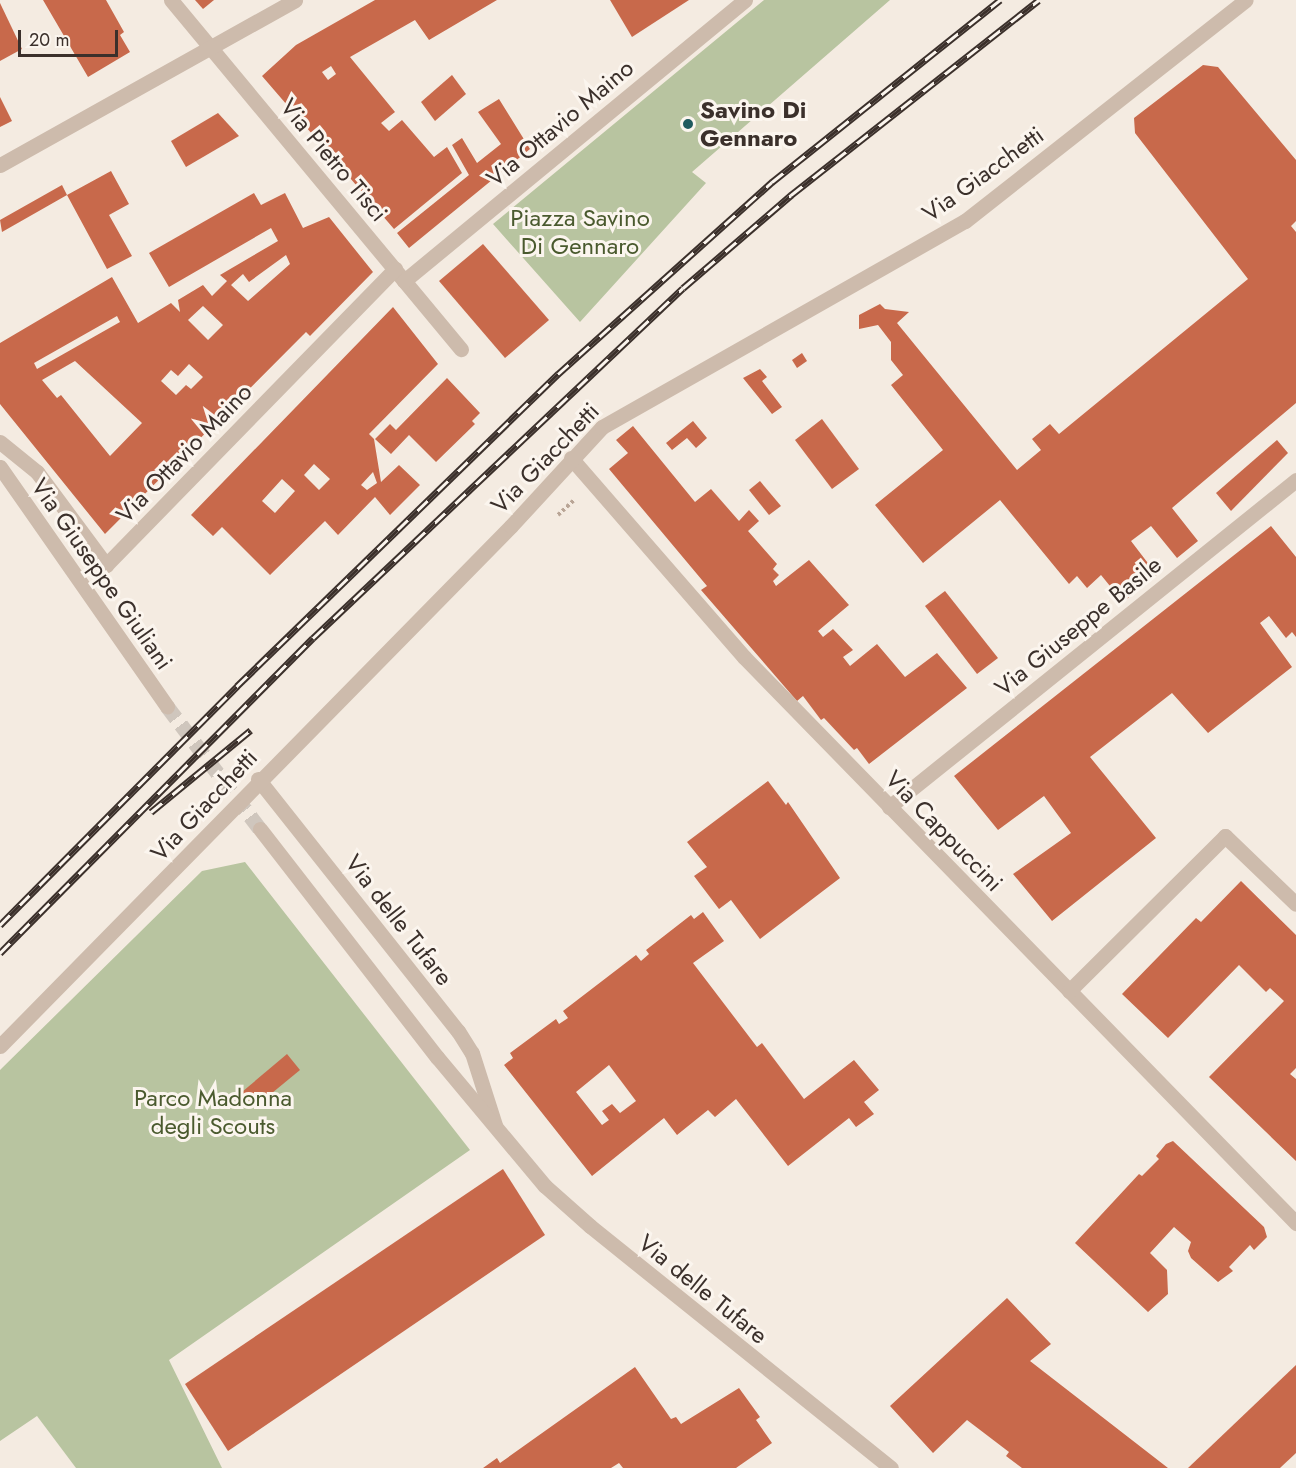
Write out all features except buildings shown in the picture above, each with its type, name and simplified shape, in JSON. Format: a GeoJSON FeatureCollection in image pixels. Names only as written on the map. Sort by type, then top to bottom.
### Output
{"type":"FeatureCollection","features":[{"type":"Feature","properties":{"kind":"street","name":"Via Pietro Tisci"},"geometry":{"type":"LineString","coordinates":[[171,0],[461,349]]}},
{"type":"Feature","properties":{"kind":"street"},"geometry":{"type":"LineString","coordinates":[[0,165],[295,0]]}},
{"type":"Feature","properties":{"kind":"street","name":"Via Ottavio Maino"},"geometry":{"type":"LineString","coordinates":[[106,565],[399,275],[745,0]]}},
{"type":"Feature","properties":{"kind":"street","name":"Via Giacchetti"},"geometry":{"type":"LineString","coordinates":[[0,1046],[172,873],[258,779],[511,526],[571,458],[620,414],[965,221],[1246,0]]}},
{"type":"Feature","properties":{"kind":"street","name":"Via Giuseppe Giuliani"},"geometry":{"type":"LineString","coordinates":[[0,442],[37,472],[106,565]]}},
{"type":"Feature","properties":{"kind":"street","name":"Via Cappuccini"},"geometry":{"type":"LineString","coordinates":[[571,458],[744,657],[1296,1223]]}},
{"type":"Feature","properties":{"kind":"street","name":"Via Giuseppe Giuliani"},"geometry":{"type":"LineString","coordinates":[[0,467],[167,706]]}},
{"type":"Feature","properties":{"kind":"street","name":"Via Giuseppe Basile"},"geometry":{"type":"LineString","coordinates":[[889,807],[1296,480]]}},
{"type":"Feature","properties":{"kind":"street","name":"Via delle Tufare"},"geometry":{"type":"LineString","coordinates":[[258,779],[458,1031],[472,1053],[498,1133]]}},
{"type":"Feature","properties":{"kind":"street","name":"Via delle Tufare"},"geometry":{"type":"LineString","coordinates":[[260,829],[498,1133],[545,1186],[590,1227],[891,1468]]}},
{"type":"Feature","properties":{"kind":"street"},"geometry":{"type":"LineString","coordinates":[[1069,991],[1225,836],[1296,904]]}},
{"type":"Feature","properties":{"kind":"green space","name":"Piazza Savino Di Gennaro"},"geometry":{"type":"Polygon","coordinates":[[[764,0],[890,0],[692,172],[706,183],[580,322],[493,224],[764,0]]]}},
{"type":"Feature","properties":{"kind":"green space","name":"Parco Madonna degli Scouts"},"geometry":{"type":"Polygon","coordinates":[[[245,862],[470,1150],[169,1360],[222,1468],[76,1468],[37,1416],[0,1441],[0,1070],[202,871],[245,862]]]}},
{"type":"Feature","properties":{"kind":"tunnel"},"geometry":{"type":"LineString","coordinates":[[167,706],[260,829]]}},
{"type":"Feature","properties":{"kind":"railway"},"geometry":{"type":"LineString","coordinates":[[0,925],[237,686],[558,374],[772,182],[1000,0]]}},
{"type":"Feature","properties":{"kind":"railway"},"geometry":{"type":"LineString","coordinates":[[0,953],[313,638],[683,288],[791,195],[1039,0]]}},
{"type":"Feature","properties":{"kind":"railway"},"geometry":{"type":"LineString","coordinates":[[151,812],[251,730]]}},
{"type":"Feature","properties":{"kind":"place","name":"Savino Di Gennaro"},"geometry":{"type":"Point","coordinates":[688,124]}}]}
